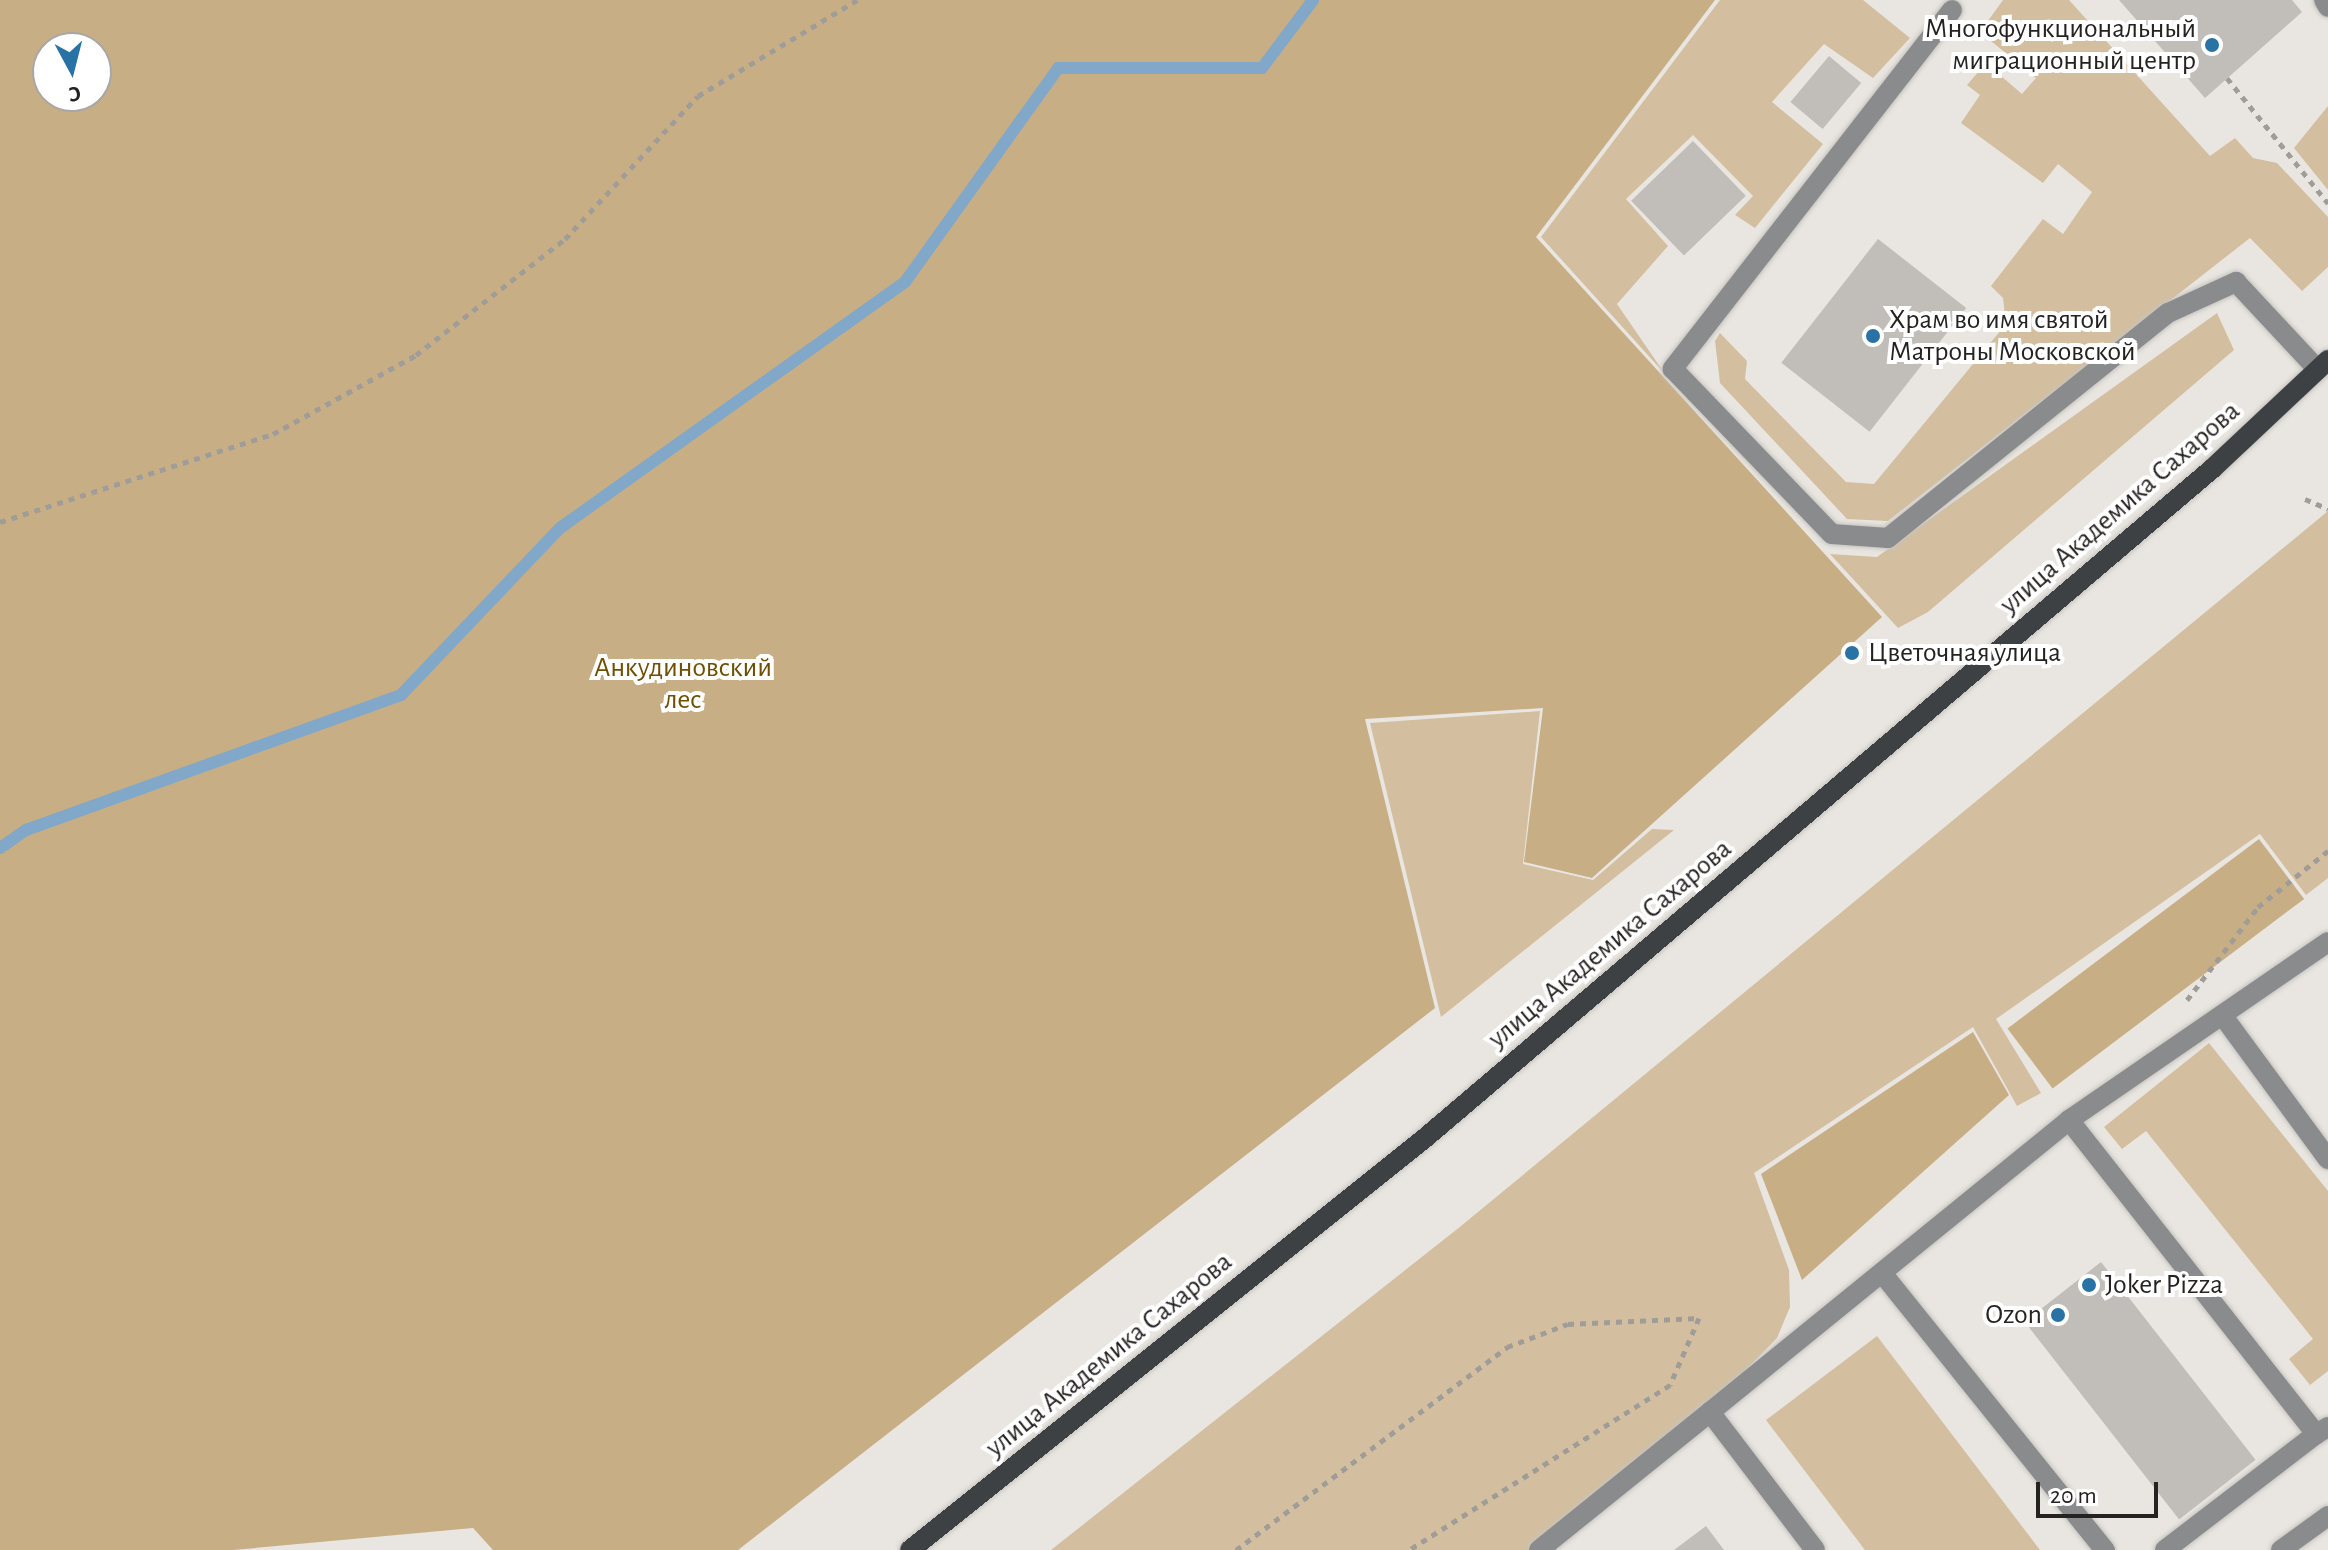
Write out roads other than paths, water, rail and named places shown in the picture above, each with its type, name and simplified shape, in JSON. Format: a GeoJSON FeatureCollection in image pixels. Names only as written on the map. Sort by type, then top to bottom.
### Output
{"type":"FeatureCollection","features":[{"type":"Feature","properties":{"kind":"main road","name":"улица Академика Сахарова"},"geometry":{"type":"LineString","coordinates":[[910,1550],[1437,1128],[2213,468],[2323,365]]}},
{"type":"Feature","properties":{"kind":"lane"},"geometry":{"type":"LineString","coordinates":[[2324,0],[2328,7]]}},
{"type":"Feature","properties":{"kind":"lane"},"geometry":{"type":"LineString","coordinates":[[1952,10],[1673,369],[1832,534],[1888,538],[2168,313],[2236,282],[2323,365]]}},
{"type":"Feature","properties":{"kind":"lane"},"geometry":{"type":"LineString","coordinates":[[1539,1550],[2069,1120],[2225,1019],[2328,942]]}},
{"type":"Feature","properties":{"kind":"lane"},"geometry":{"type":"LineString","coordinates":[[2225,1019],[2328,1159]]}},
{"type":"Feature","properties":{"kind":"lane"},"geometry":{"type":"LineString","coordinates":[[2069,1120],[2322,1430],[2165,1550]]}},
{"type":"Feature","properties":{"kind":"lane"},"geometry":{"type":"LineString","coordinates":[[1882,1273],[2105,1550]]}},
{"type":"Feature","properties":{"kind":"lane"},"geometry":{"type":"LineString","coordinates":[[1710,1412],[1815,1550]]}},
{"type":"Feature","properties":{"kind":"lane"},"geometry":{"type":"LineString","coordinates":[[2281,1550],[2328,1516]]}},
{"type":"Feature","properties":{"kind":"waterway"},"geometry":{"type":"LineString","coordinates":[[0,848],[26,830],[401,695],[560,528],[905,282],[1058,68],[1262,68],[1313,0]]}},
{"type":"Feature","properties":{"kind":"place","name":"Многофункциональный миграционный центр"},"geometry":{"type":"Point","coordinates":[2212,45]}},
{"type":"Feature","properties":{"kind":"place","name":"Храм во имя святой Матроны Московской"},"geometry":{"type":"Point","coordinates":[1873,336]}},
{"type":"Feature","properties":{"kind":"place","name":"Цветочная улица"},"geometry":{"type":"Point","coordinates":[1852,653]}},
{"type":"Feature","properties":{"kind":"place","name":"Joker Pizza"},"geometry":{"type":"Point","coordinates":[2089,1285]}},
{"type":"Feature","properties":{"kind":"place","name":"Ozon"},"geometry":{"type":"Point","coordinates":[2058,1315]}},
{"type":"Feature","properties":{"kind":"park label","name":"Анкудиновский лес"},"geometry":{"type":"Point","coordinates":[683,684]}}]}
